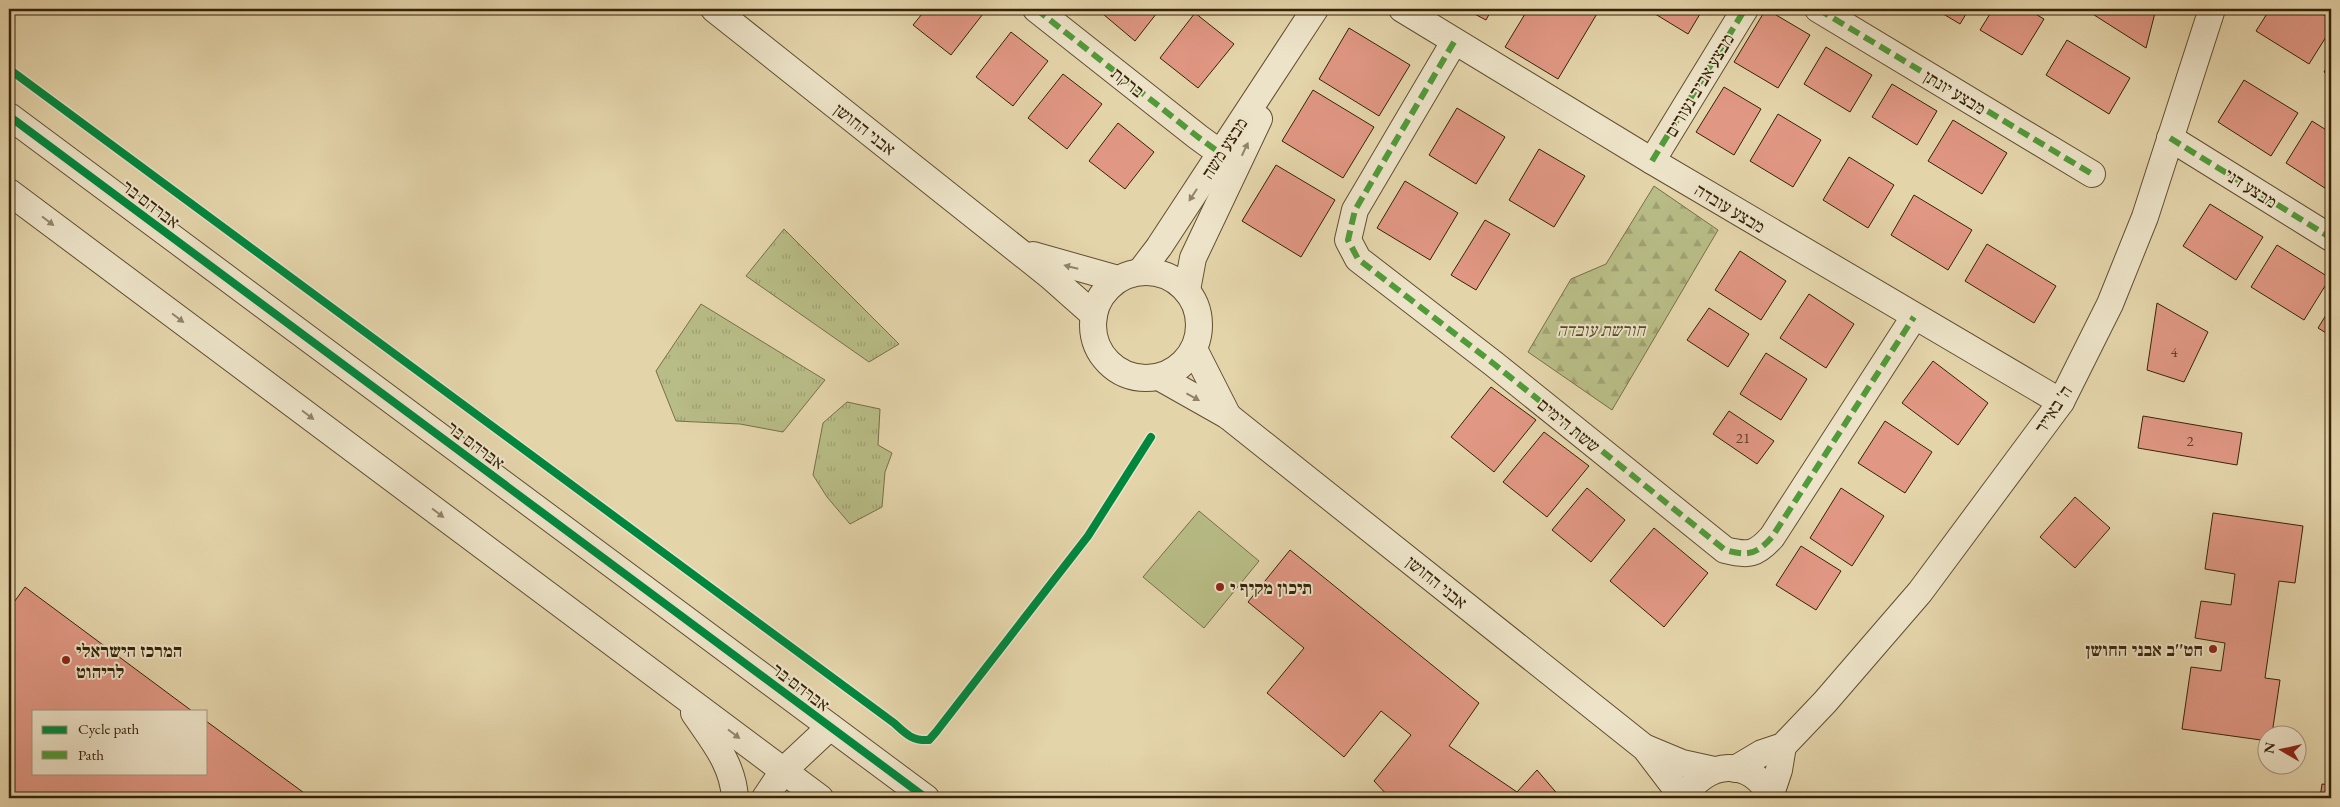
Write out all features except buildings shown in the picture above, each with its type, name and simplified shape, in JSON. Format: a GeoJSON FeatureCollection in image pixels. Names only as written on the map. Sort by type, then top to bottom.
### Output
{"type":"FeatureCollection","features":[{"type":"Feature","properties":{"kind":"street","name":"אבני החושן"},"geometry":{"type":"LineString","coordinates":[[714,9],[1016,249],[1094,315]]}},
{"type":"Feature","properties":{"kind":"street","name":"ברקת"},"geometry":{"type":"LineString","coordinates":[[1036,9],[1220,153]]}},
{"type":"Feature","properties":{"kind":"street","name":"מבצע עובדה"},"geometry":{"type":"LineString","coordinates":[[1402,9],[1652,161],[2061,402]]}},
{"type":"Feature","properties":{"kind":"street","name":"מבצע אביב נעורים"},"geometry":{"type":"LineString","coordinates":[[1652,161],[1745,9]]}},
{"type":"Feature","properties":{"kind":"street","name":"מבצע יונתן"},"geometry":{"type":"LineString","coordinates":[[1818,9],[2092,174]]}},
{"type":"Feature","properties":{"kind":"street","name":"ה' באייר"},"geometry":{"type":"LineString","coordinates":[[1684,798],[1701,776],[1724,770],[1783,746],[1825,702],[1920,592],[2061,402],[2110,304],[2145,217],[2212,9]]}},
{"type":"Feature","properties":{"kind":"street","name":"מבצע משה"},"geometry":{"type":"LineString","coordinates":[[1129,276],[1159,247],[1310,15]]}},
{"type":"Feature","properties":{"kind":"street","name":"מבצע משה"},"geometry":{"type":"LineString","coordinates":[[1187,290],[1193,258],[1310,15]]}},
{"type":"Feature","properties":{"kind":"street","name":"ששת הימים"},"geometry":{"type":"LineString","coordinates":[[1454,42],[1355,210],[1348,240],[1358,259],[1502,370],[1725,550],[1744,555],[1761,550],[1772,537],[1914,317]]}},
{"type":"Feature","properties":{"kind":"street","name":"אברהם בר"},"geometry":{"type":"LineString","coordinates":[[9,116],[926,798]]}},
{"type":"Feature","properties":{"kind":"street","name":"מבצע דני"},"geometry":{"type":"LineString","coordinates":[[2170,138],[2331,238]]}},
{"type":"Feature","properties":{"kind":"street"},"geometry":{"type":"LineString","coordinates":[[9,192],[783,771],[806,794],[830,726]]}},
{"type":"Feature","properties":{"kind":"street","name":"אבני החושן"},"geometry":{"type":"LineString","coordinates":[[1016,249],[1056,263],[1129,276]]}},
{"type":"Feature","properties":{"kind":"street"},"geometry":{"type":"LineString","coordinates":[[1158,272],[1174,279],[1187,290],[1196,305],[1199,335],[1194,349],[1185,362],[1173,371],[1159,377],[1141,378],[1124,374],[1110,364],[1099,349],[1094,333],[1094,315],[1099,301],[1107,289],[1129,276],[1158,272]]}},
{"type":"Feature","properties":{"kind":"street","name":"אבני החושן"},"geometry":{"type":"LineString","coordinates":[[1194,349],[1228,416]]}},
{"type":"Feature","properties":{"kind":"street","name":"אבני החושן"},"geometry":{"type":"LineString","coordinates":[[1159,377],[1228,416],[1645,748],[1684,798]]}},
{"type":"Feature","properties":{"kind":"street"},"geometry":{"type":"LineString","coordinates":[[681,694],[725,758],[734,782],[735,798]]}},
{"type":"Feature","properties":{"kind":"street"},"geometry":{"type":"LineString","coordinates":[[765,798],[783,771],[830,726]]}},
{"type":"Feature","properties":{"kind":"street"},"geometry":{"type":"LineString","coordinates":[[1770,798],[1779,770],[1783,746]]}},
{"type":"Feature","properties":{"kind":"street","name":"אבני החושן"},"geometry":{"type":"LineString","coordinates":[[1645,748],[1682,763],[1755,777],[1764,786],[1770,798]]}},
{"type":"Feature","properties":{"kind":"green space","name":"חורשת עובדה"},"geometry":{"type":"Polygon","coordinates":[[[1654,186],[1718,230],[1612,410],[1528,352],[1571,279],[1606,264],[1654,186]]]}},
{"type":"Feature","properties":{"kind":"green space"},"geometry":{"type":"Polygon","coordinates":[[[784,229],[899,344],[869,362],[746,276],[784,229]]]}},
{"type":"Feature","properties":{"kind":"green space"},"geometry":{"type":"Polygon","coordinates":[[[701,304],[825,380],[783,432],[740,424],[676,421],[656,371],[701,304]]]}},
{"type":"Feature","properties":{"kind":"green space"},"geometry":{"type":"Polygon","coordinates":[[[847,402],[880,409],[878,445],[892,453],[885,472],[882,507],[850,524],[827,497],[813,475],[823,423],[847,402]]]}},
{"type":"Feature","properties":{"kind":"green space"},"geometry":{"type":"Polygon","coordinates":[[[1199,511],[1259,561],[1204,628],[1143,577],[1199,511]]]}},
{"type":"Feature","properties":{"kind":"marked path"},"geometry":{"type":"LineString","coordinates":[[1036,9],[1220,153]]}},
{"type":"Feature","properties":{"kind":"marked path"},"geometry":{"type":"LineString","coordinates":[[1652,161],[1745,9]]}},
{"type":"Feature","properties":{"kind":"marked path"},"geometry":{"type":"LineString","coordinates":[[1818,9],[2092,174]]}},
{"type":"Feature","properties":{"kind":"marked path"},"geometry":{"type":"LineString","coordinates":[[1454,42],[1355,210],[1348,240],[1358,259],[1494,364],[1725,550],[1740,553],[1756,551],[1772,537],[1914,317]]}},
{"type":"Feature","properties":{"kind":"marked path"},"geometry":{"type":"LineString","coordinates":[[2170,138],[2331,238]]}},
{"type":"Feature","properties":{"kind":"cycle path"},"geometry":{"type":"LineString","coordinates":[[9,69],[914,738],[929,740],[936,732],[1088,536],[1151,437]]}},
{"type":"Feature","properties":{"kind":"cycle path"},"geometry":{"type":"LineString","coordinates":[[9,116],[926,798]]}},
{"type":"Feature","properties":{"kind":"place","name":"תיכון מקיף י"},"geometry":{"type":"Point","coordinates":[1220,587]}},
{"type":"Feature","properties":{"kind":"place","name":"חט''ב אבני החושן"},"geometry":{"type":"Point","coordinates":[2213,649]}},
{"type":"Feature","properties":{"kind":"place","name":"המרכז הישראלי לריהוט"},"geometry":{"type":"Point","coordinates":[66,660]}}]}
